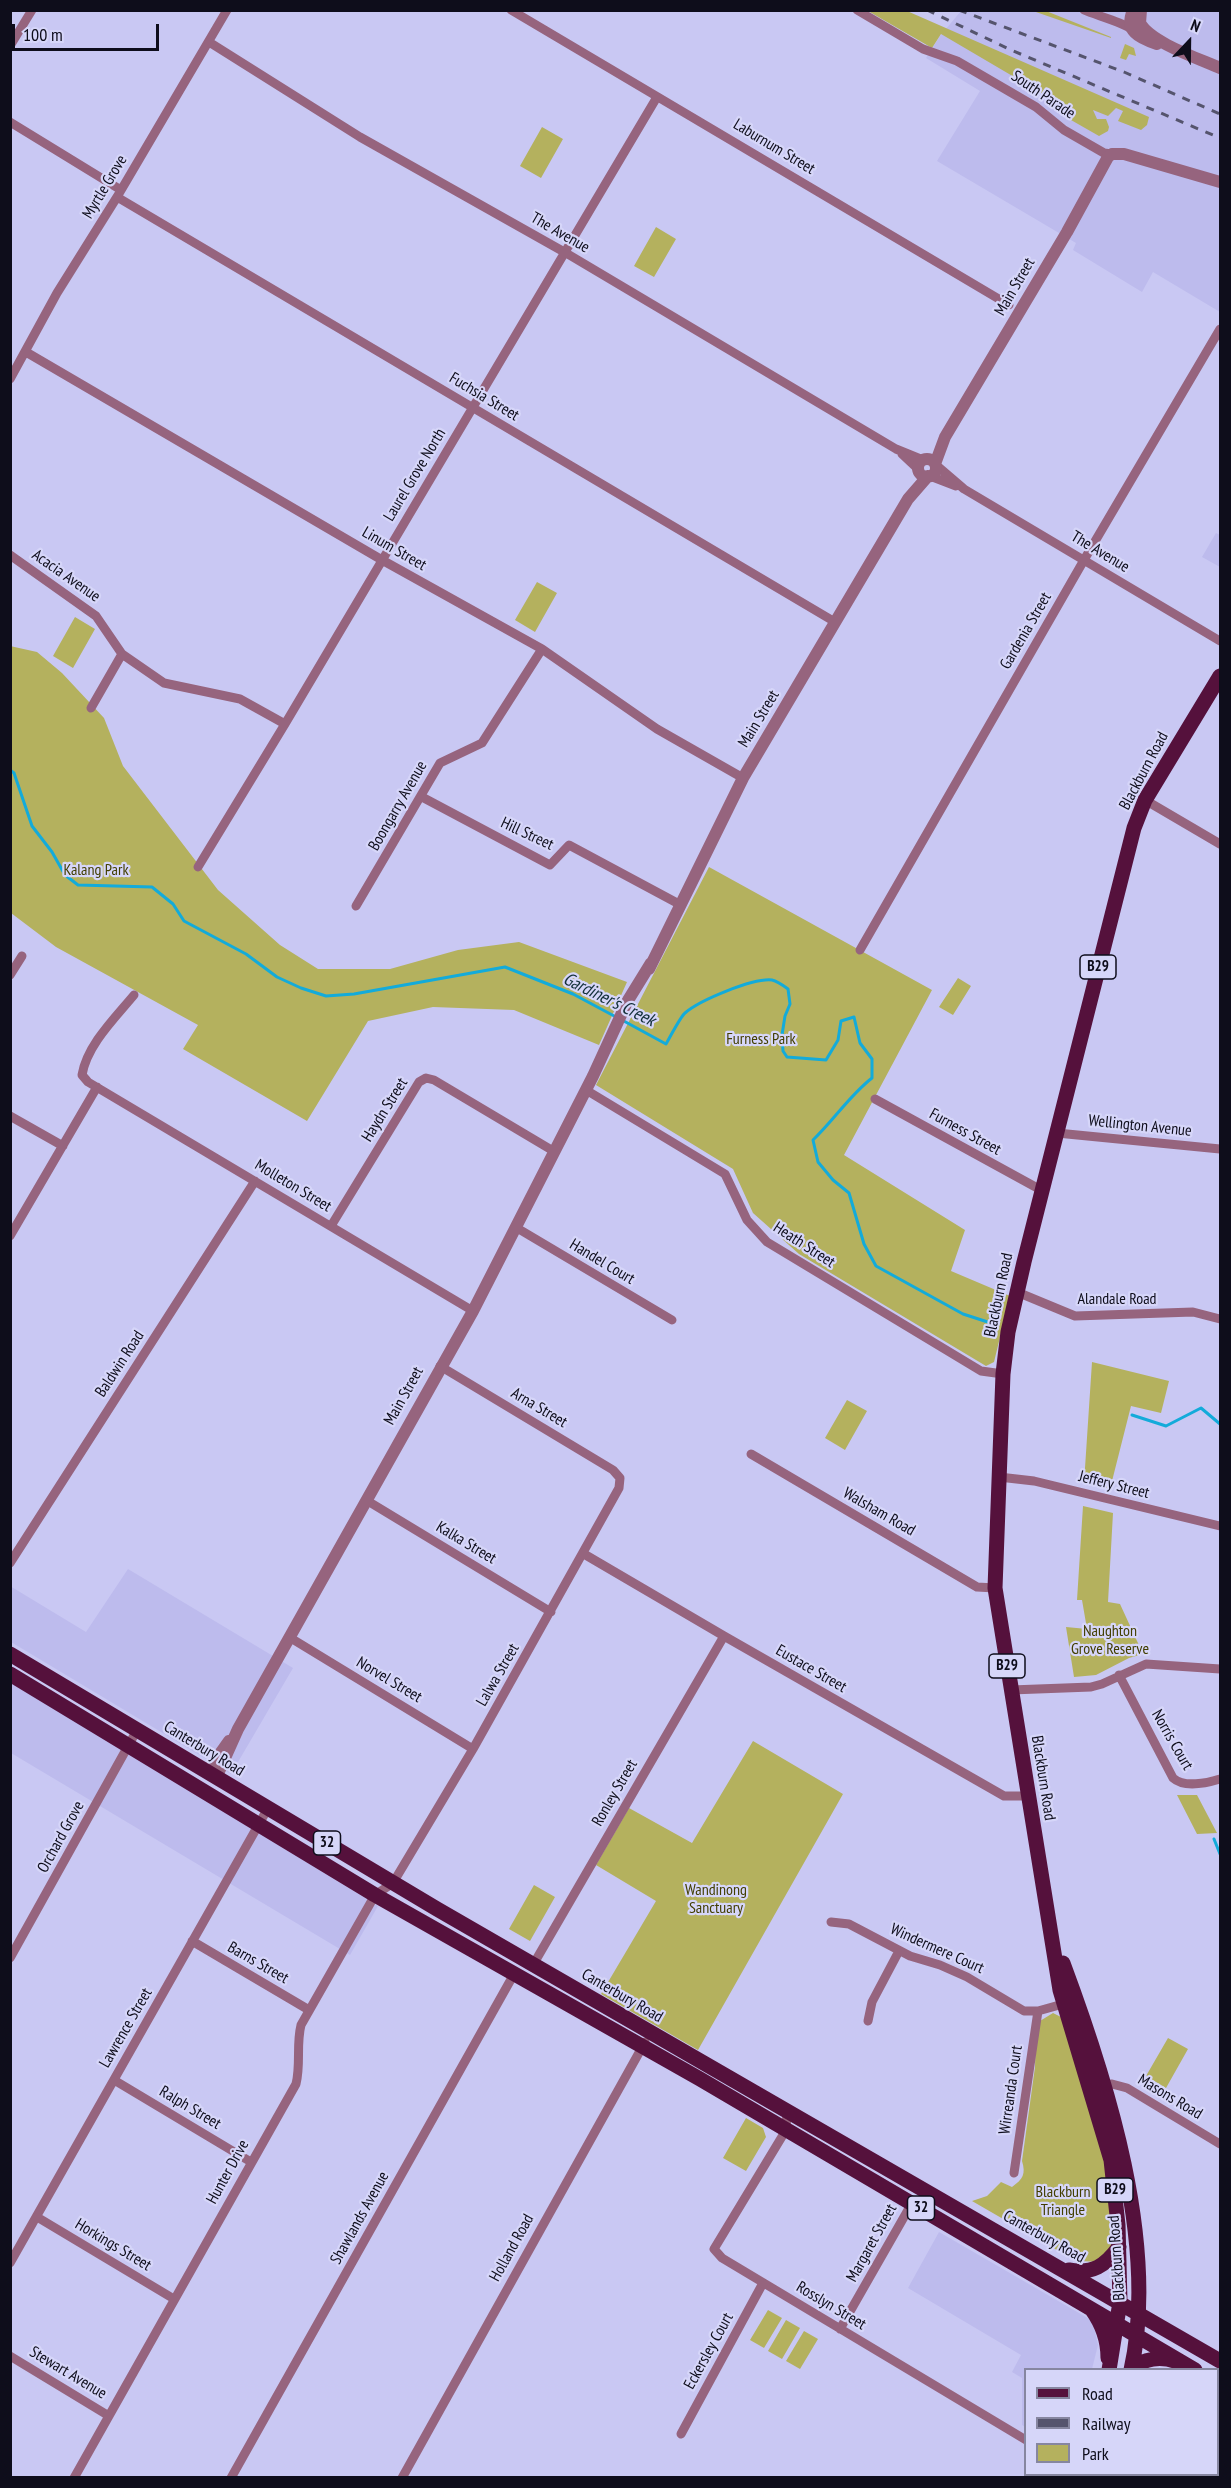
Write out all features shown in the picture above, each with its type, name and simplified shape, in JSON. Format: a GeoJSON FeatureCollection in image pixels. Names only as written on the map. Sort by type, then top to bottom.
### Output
{"type":"FeatureCollection","features":[{"type":"Feature","properties":{"kind":"main road","name":"Blackburn Road"},"geometry":{"type":"LineString","coordinates":[[1131,2368],[1139,2313],[1129,2187],[1121,2148],[1096,2086],[1079,2054],[1070,2002],[1053,1938],[994,1588],[1003,1374],[1017,1292],[1041,1190],[1134,828],[1145,800],[1216,682],[1221,668]]}},
{"type":"Feature","properties":{"kind":"main road","name":"Canterbury Road"},"geometry":{"type":"LineString","coordinates":[[10,1654],[533,1965],[1221,2361]]}},
{"type":"Feature","properties":{"kind":"main road","name":"Canterbury Road"},"geometry":{"type":"LineString","coordinates":[[12,1679],[204,1790],[375,1895],[781,2126],[1191,2367]]}},
{"type":"Feature","properties":{"kind":"main road"},"geometry":{"type":"LineString","coordinates":[[204,1790],[212,1775]]}},
{"type":"Feature","properties":{"kind":"main road"},"geometry":{"type":"LineString","coordinates":[[519,1977],[533,1965]]}},
{"type":"Feature","properties":{"kind":"main road","name":"Blackburn Road"},"geometry":{"type":"LineString","coordinates":[[1070,2002],[1084,2024],[1111,2160],[1119,2247],[1120,2302],[1109,2368]]}},
{"type":"Feature","properties":{"kind":"main road"},"geometry":{"type":"LineString","coordinates":[[1079,2054],[1084,2024]]}},
{"type":"Feature","properties":{"kind":"main road"},"geometry":{"type":"LineString","coordinates":[[1063,2268],[1078,2271],[1097,2269],[1106,2264],[1119,2247]]}},
{"type":"Feature","properties":{"kind":"main road"},"geometry":{"type":"LineString","coordinates":[[1088,2305],[1099,2320],[1106,2339],[1109,2368]]}},
{"type":"Feature","properties":{"kind":"main road"},"geometry":{"type":"LineString","coordinates":[[1131,2368],[1147,2360],[1165,2358],[1191,2367]]}},
{"type":"Feature","properties":{"kind":"street"},"geometry":{"type":"LineString","coordinates":[[10,46],[32,10]]}},
{"type":"Feature","properties":{"kind":"street","name":"Myrtle Grove"},"geometry":{"type":"LineString","coordinates":[[10,379],[57,293],[119,194],[227,10]]}},
{"type":"Feature","properties":{"kind":"street","name":"Laburnum Street"},"geometry":{"type":"LineString","coordinates":[[511,10],[1020,312]]}},
{"type":"Feature","properties":{"kind":"street","name":"South Parade"},"geometry":{"type":"LineString","coordinates":[[857,10],[923,49],[957,61],[1036,107],[1072,135],[1104,153],[1124,154],[1221,182]]}},
{"type":"Feature","properties":{"kind":"street"},"geometry":{"type":"LineString","coordinates":[[1084,10],[1098,16],[1133,18],[1178,50],[1221,68]]}},
{"type":"Feature","properties":{"kind":"street","name":"The Avenue"},"geometry":{"type":"LineString","coordinates":[[209,42],[360,137],[566,253],[1221,641]]}},
{"type":"Feature","properties":{"kind":"street","name":"Laurel Grove North"},"geometry":{"type":"LineString","coordinates":[[198,867],[657,97]]}},
{"type":"Feature","properties":{"kind":"street","name":"Fuchsia Street"},"geometry":{"type":"LineString","coordinates":[[10,122],[119,194],[472,408],[835,622]]}},
{"type":"Feature","properties":{"kind":"street","name":"Main Street"},"geometry":{"type":"LineString","coordinates":[[212,1775],[473,1311],[618,1029],[743,778],[1020,312],[1108,157],[1112,154]]}},
{"type":"Feature","properties":{"kind":"street","name":"Gardenia Street"},"geometry":{"type":"LineString","coordinates":[[860,950],[1084,560],[1221,329]]}},
{"type":"Feature","properties":{"kind":"street","name":"Linum Street"},"geometry":{"type":"LineString","coordinates":[[26,352],[382,560],[542,649],[657,729],[743,778]]}},
{"type":"Feature","properties":{"kind":"street","name":"Acacia Avenue"},"geometry":{"type":"LineString","coordinates":[[10,555],[96,616],[122,654],[164,683],[240,699],[285,724]]}},
{"type":"Feature","properties":{"kind":"street","name":"Boongarry Avenue"},"geometry":{"type":"LineString","coordinates":[[356,906],[440,763],[482,743],[542,649]]}},
{"type":"Feature","properties":{"kind":"street"},"geometry":{"type":"LineString","coordinates":[[91,708],[122,654]]}},
{"type":"Feature","properties":{"kind":"street","name":"Hill Street"},"geometry":{"type":"LineString","coordinates":[[422,796],[550,865],[569,845],[679,904]]}},
{"type":"Feature","properties":{"kind":"street"},"geometry":{"type":"LineString","coordinates":[[1145,800],[1221,844]]}},
{"type":"Feature","properties":{"kind":"street"},"geometry":{"type":"LineString","coordinates":[[10,975],[22,956]]}},
{"type":"Feature","properties":{"kind":"street"},"geometry":{"type":"LineString","coordinates":[[10,1236],[97,1087],[82,1075],[84,1065],[101,1035],[134,995]]}},
{"type":"Feature","properties":{"kind":"street","name":"Haydn Street"},"geometry":{"type":"LineString","coordinates":[[331,1226],[419,1082],[426,1078],[434,1080],[555,1152]]}},
{"type":"Feature","properties":{"kind":"street","name":"Molleton Street"},"geometry":{"type":"LineString","coordinates":[[97,1087],[473,1311]]}},
{"type":"Feature","properties":{"kind":"street","name":"Heath Street"},"geometry":{"type":"LineString","coordinates":[[586,1090],[725,1174],[747,1220],[767,1242],[981,1371],[1003,1374]]}},
{"type":"Feature","properties":{"kind":"street","name":"Furness Street"},"geometry":{"type":"LineString","coordinates":[[875,1099],[1041,1190]]}},
{"type":"Feature","properties":{"kind":"street"},"geometry":{"type":"LineString","coordinates":[[10,1116],[63,1146]]}},
{"type":"Feature","properties":{"kind":"street","name":"Wellington Avenue"},"geometry":{"type":"LineString","coordinates":[[1057,1132],[1221,1149]]}},
{"type":"Feature","properties":{"kind":"street","name":"Baldwin Road"},"geometry":{"type":"LineString","coordinates":[[10,1563],[255,1180]]}},
{"type":"Feature","properties":{"kind":"street","name":"Handel Court"},"geometry":{"type":"LineString","coordinates":[[517,1228],[672,1320]]}},
{"type":"Feature","properties":{"kind":"street","name":"Alandale Road"},"geometry":{"type":"LineString","coordinates":[[1017,1292],[1075,1316],[1193,1312],[1221,1319]]}},
{"type":"Feature","properties":{"kind":"street","name":"Arna Street"},"geometry":{"type":"LineString","coordinates":[[440,1366],[614,1470],[620,1478]]}},
{"type":"Feature","properties":{"kind":"street","name":"Walsham Road"},"geometry":{"type":"LineString","coordinates":[[751,1454],[977,1587],[994,1588]]}},
{"type":"Feature","properties":{"kind":"street","name":"Jeffery Street"},"geometry":{"type":"LineString","coordinates":[[999,1477],[1034,1481],[1221,1526]]}},
{"type":"Feature","properties":{"kind":"street","name":"Lalwa Street"},"geometry":{"type":"LineString","coordinates":[[393,1883],[473,1749],[584,1554],[619,1488],[620,1478]]}},
{"type":"Feature","properties":{"kind":"street","name":"Kalka Street"},"geometry":{"type":"LineString","coordinates":[[366,1500],[551,1612]]}},
{"type":"Feature","properties":{"kind":"street","name":"Eustace Street"},"geometry":{"type":"LineString","coordinates":[[584,1554],[1004,1796],[1028,1796]]}},
{"type":"Feature","properties":{"kind":"street","name":"Ronley Street"},"geometry":{"type":"LineString","coordinates":[[533,1965],[724,1636]]}},
{"type":"Feature","properties":{"kind":"street","name":"Norvel Street"},"geometry":{"type":"LineString","coordinates":[[289,1637],[473,1749]]}},
{"type":"Feature","properties":{"kind":"street"},"geometry":{"type":"LineString","coordinates":[[1011,1689],[1090,1687],[1146,1664],[1221,1670]]}},
{"type":"Feature","properties":{"kind":"street","name":"Norris Court"},"geometry":{"type":"LineString","coordinates":[[1119,1675],[1173,1778],[1185,1783],[1221,1779]]}},
{"type":"Feature","properties":{"kind":"street","name":"Orchard Grove"},"geometry":{"type":"LineString","coordinates":[[10,1958],[137,1730]]}},
{"type":"Feature","properties":{"kind":"street","name":"Lawrence Street"},"geometry":{"type":"LineString","coordinates":[[10,2263],[268,1808]]}},
{"type":"Feature","properties":{"kind":"street","name":"Hunter Drive"},"geometry":{"type":"LineString","coordinates":[[74,2478],[296,2084],[299,2072],[297,2038],[309,2010],[375,1895],[393,1883]]}},
{"type":"Feature","properties":{"kind":"street","name":"Windermere Court"},"geometry":{"type":"LineString","coordinates":[[831,1922],[858,1928],[899,1951],[967,1977],[1024,2011],[1038,2011]]}},
{"type":"Feature","properties":{"kind":"street","name":"Barns Street"},"geometry":{"type":"LineString","coordinates":[[192,1941],[309,2010]]}},
{"type":"Feature","properties":{"kind":"street"},"geometry":{"type":"LineString","coordinates":[[868,2021],[872,2002],[899,1951]]}},
{"type":"Feature","properties":{"kind":"street","name":"Shawlands Avenue"},"geometry":{"type":"LineString","coordinates":[[231,2478],[519,1977]]}},
{"type":"Feature","properties":{"kind":"street"},"geometry":{"type":"LineString","coordinates":[[1038,2011],[1070,2002]]}},
{"type":"Feature","properties":{"kind":"street","name":"Wirreanda Court"},"geometry":{"type":"LineString","coordinates":[[1014,2173],[1038,2011]]}},
{"type":"Feature","properties":{"kind":"street","name":"Holland Road"},"geometry":{"type":"LineString","coordinates":[[402,2478],[650,2033]]}},
{"type":"Feature","properties":{"kind":"street","name":"Ralph Street"},"geometry":{"type":"LineString","coordinates":[[114,2080],[251,2162]]}},
{"type":"Feature","properties":{"kind":"street","name":"Masons Road"},"geometry":{"type":"LineString","coordinates":[[1096,2086],[1112,2084],[1127,2088],[1221,2144]]}},
{"type":"Feature","properties":{"kind":"street"},"geometry":{"type":"LineString","coordinates":[[781,2126],[787,2111]]}},
{"type":"Feature","properties":{"kind":"street","name":"Rosslyn Street"},"geometry":{"type":"LineString","coordinates":[[781,2126],[767,2158],[714,2249],[722,2258],[1024,2439]]}},
{"type":"Feature","properties":{"kind":"street","name":"Margaret Street"},"geometry":{"type":"LineString","coordinates":[[840,2329],[912,2203]]}},
{"type":"Feature","properties":{"kind":"street","name":"Horkings Street"},"geometry":{"type":"LineString","coordinates":[[37,2217],[174,2299]]}},
{"type":"Feature","properties":{"kind":"street","name":"Eckersley Court"},"geometry":{"type":"LineString","coordinates":[[681,2434],[763,2283]]}},
{"type":"Feature","properties":{"kind":"street","name":"Stewart Avenue"},"geometry":{"type":"LineString","coordinates":[[10,2356],[109,2416]]}},
{"type":"Feature","properties":{"kind":"shaded area"},"geometry":{"type":"Polygon","coordinates":[[[961,11],[1220,11],[1220,312],[1153,272],[1142,292],[1073,250],[1076,243],[937,161],[980,91],[926,58],[940,36],[961,11]]]}},
{"type":"Feature","properties":{"kind":"shaded area"},"geometry":{"type":"Polygon","coordinates":[[[1216,533],[1220,535],[1220,567],[1202,557],[1216,533]]]}},
{"type":"Feature","properties":{"kind":"shaded area"},"geometry":{"type":"Polygon","coordinates":[[[128,1569],[293,1668],[231,1774],[11,1642],[10,1586],[86,1632],[128,1569]]]}},
{"type":"Feature","properties":{"kind":"shaded area"},"geometry":{"type":"Polygon","coordinates":[[[10,1681],[378,1906],[350,1955],[11,1753],[10,1681]]]}},
{"type":"Feature","properties":{"kind":"shaded area"},"geometry":{"type":"Polygon","coordinates":[[[939,2232],[1091,2320],[1098,2345],[1092,2368],[1024,2368],[1024,2426],[1022,2425],[1022,2378],[1012,2372],[1021,2355],[908,2288],[939,2232]]]}},
{"type":"Feature","properties":{"kind":"green space"},"geometry":{"type":"Polygon","coordinates":[[[868,11],[907,11],[1149,117],[1147,125],[1141,130],[1118,121],[1123,111],[1116,108],[1108,116],[1093,110],[1097,119],[1106,119],[1109,127],[1108,131],[1099,136],[1071,120],[1074,115],[1072,111],[941,34],[932,48],[868,11]]]}},
{"type":"Feature","properties":{"kind":"green space"},"geometry":{"type":"Polygon","coordinates":[[[1033,11],[1046,11],[1111,38],[1033,11]]]}},
{"type":"Feature","properties":{"kind":"green space"},"geometry":{"type":"Polygon","coordinates":[[[1125,44],[1134,48],[1136,56],[1129,54],[1126,60],[1120,58],[1125,44]]]}},
{"type":"Feature","properties":{"kind":"green space"},"geometry":{"type":"Polygon","coordinates":[[[542,127],[563,139],[541,178],[520,166],[542,127]]]}},
{"type":"Feature","properties":{"kind":"green space"},"geometry":{"type":"Polygon","coordinates":[[[656,227],[676,239],[654,277],[634,266],[656,227]]]}},
{"type":"Feature","properties":{"kind":"green space"},"geometry":{"type":"Polygon","coordinates":[[[537,582],[557,593],[535,632],[515,620],[537,582]]]}},
{"type":"Feature","properties":{"kind":"green space"},"geometry":{"type":"Polygon","coordinates":[[[75,617],[95,629],[73,668],[53,656],[75,617]]]}},
{"type":"Feature","properties":{"kind":"green space","name":"Kalang Park"},"geometry":{"type":"Polygon","coordinates":[[[10,646],[37,652],[62,673],[104,718],[123,766],[218,890],[280,945],[318,969],[390,969],[458,950],[519,942],[627,982],[599,1045],[514,1010],[433,1007],[368,1021],[307,1121],[183,1049],[198,1025],[56,947],[11,913],[10,646]]]}},
{"type":"Feature","properties":{"kind":"green space","name":"Furness Park"},"geometry":{"type":"Polygon","coordinates":[[[709,867],[932,990],[844,1155],[965,1230],[951,1271],[1010,1296],[994,1362],[986,1366],[799,1254],[753,1213],[733,1169],[596,1085],[709,867]]]}},
{"type":"Feature","properties":{"kind":"green space"},"geometry":{"type":"Polygon","coordinates":[[[958,978],[971,986],[953,1015],[939,1007],[958,978]]]}},
{"type":"Feature","properties":{"kind":"green space"},"geometry":{"type":"Polygon","coordinates":[[[1092,1362],[1169,1381],[1161,1413],[1131,1406],[1110,1489],[1084,1483],[1092,1362]]]}},
{"type":"Feature","properties":{"kind":"green space"},"geometry":{"type":"Polygon","coordinates":[[[847,1400],[867,1411],[845,1450],[825,1438],[847,1400]]]}},
{"type":"Feature","properties":{"kind":"green space","name":"Naughton Grove Reserve"},"geometry":{"type":"Polygon","coordinates":[[[1083,1506],[1113,1513],[1108,1602],[1120,1604],[1143,1654],[1129,1658],[1096,1675],[1074,1677],[1066,1627],[1087,1629],[1082,1600],[1077,1600],[1083,1506]]]}},
{"type":"Feature","properties":{"kind":"green space","name":"Wandinong Sanctuary"},"geometry":{"type":"Polygon","coordinates":[[[753,1741],[843,1794],[698,2050],[601,1994],[656,1901],[596,1865],[629,1808],[692,1843],[753,1741]]]}},
{"type":"Feature","properties":{"kind":"green space"},"geometry":{"type":"Polygon","coordinates":[[[1177,1795],[1197,1795],[1217,1833],[1197,1834],[1177,1795]]]}},
{"type":"Feature","properties":{"kind":"green space"},"geometry":{"type":"Polygon","coordinates":[[[534,1885],[555,1897],[530,1941],[509,1929],[534,1885]]]}},
{"type":"Feature","properties":{"kind":"green space","name":"Blackburn Triangle"},"geometry":{"type":"Polygon","coordinates":[[[1053,2013],[1063,2018],[1108,2173],[1112,2218],[1111,2250],[1100,2262],[1080,2261],[1062,2253],[972,2201],[987,2196],[1001,2182],[1012,2187],[1023,2176],[1022,2161],[1035,2067],[1036,2028],[1040,2021],[1053,2013]]]}},
{"type":"Feature","properties":{"kind":"green space"},"geometry":{"type":"Polygon","coordinates":[[[1168,2038],[1188,2049],[1166,2088],[1146,2076],[1168,2038]]]}},
{"type":"Feature","properties":{"kind":"green space"},"geometry":{"type":"Polygon","coordinates":[[[746,2118],[763,2128],[766,2137],[746,2171],[723,2158],[746,2118]]]}},
{"type":"Feature","properties":{"kind":"green space"},"geometry":{"type":"Polygon","coordinates":[[[768,2310],[782,2318],[764,2348],[750,2340],[768,2310]]]}},
{"type":"Feature","properties":{"kind":"green space"},"geometry":{"type":"Polygon","coordinates":[[[786,2320],[800,2328],[782,2359],[768,2351],[786,2320]]]}},
{"type":"Feature","properties":{"kind":"green space"},"geometry":{"type":"Polygon","coordinates":[[[804,2331],[818,2339],[800,2369],[786,2361],[804,2331]]]}},
{"type":"Feature","properties":{"kind":"waterway","name":"Gardiner's Creek"},"geometry":{"type":"LineString","coordinates":[[10,770],[14,773],[32,826],[52,852],[65,875],[78,885],[152,887],[173,904],[184,921],[246,954],[277,977],[301,988],[326,996],[354,994],[505,967],[573,994],[616,1017]]}},
{"type":"Feature","properties":{"kind":"waterway","name":"Gardiner's Creek"},"geometry":{"type":"LineString","coordinates":[[622,1020],[666,1044],[683,1015],[692,1008],[740,986],[772,980],[788,989],[790,1004],[785,1016],[782,1035],[783,1051],[787,1057],[826,1060],[838,1040],[841,1021],[854,1017],[860,1043],[872,1059],[872,1078],[856,1092],[813,1140],[818,1162],[833,1180],[849,1193],[864,1244],[876,1266],[963,1314],[997,1325]]}},
{"type":"Feature","properties":{"kind":"waterway"},"geometry":{"type":"LineString","coordinates":[[1132,1415],[1166,1426],[1201,1408],[1220,1424]]}},
{"type":"Feature","properties":{"kind":"waterway"},"geometry":{"type":"LineString","coordinates":[[1214,1839],[1220,1854]]}},
{"type":"Feature","properties":{"kind":"railway"},"geometry":{"type":"LineString","coordinates":[[927,10],[1011,50],[1220,138]]}},
{"type":"Feature","properties":{"kind":"railway"},"geometry":{"type":"LineString","coordinates":[[959,10],[1124,72],[1220,114]]}}]}
